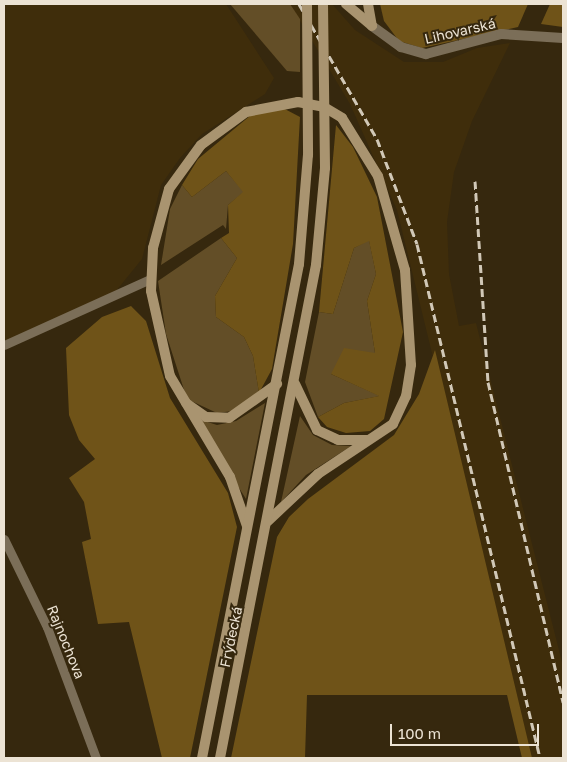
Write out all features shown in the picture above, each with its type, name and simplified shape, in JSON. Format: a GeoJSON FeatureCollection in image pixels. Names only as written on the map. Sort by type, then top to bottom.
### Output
{"type":"FeatureCollection","features":[{"type":"Feature","properties":{"kind":"main road","name":"Frýdecká"},"geometry":{"type":"LineString","coordinates":[[202,758],[277,384],[299,264],[308,155],[307,4]]}},
{"type":"Feature","properties":{"kind":"main road","name":"Frýdecká"},"geometry":{"type":"LineString","coordinates":[[220,758],[268,522],[316,265],[325,168],[323,4]]}},
{"type":"Feature","properties":{"kind":"main road"},"geometry":{"type":"LineString","coordinates":[[346,4],[372,26]]}},
{"type":"Feature","properties":{"kind":"main road"},"geometry":{"type":"LineString","coordinates":[[368,4],[372,26]]}},
{"type":"Feature","properties":{"kind":"main road"},"geometry":{"type":"LineString","coordinates":[[247,526],[230,477],[177,394],[161,345],[150,279],[164,199],[200,145],[232,120],[271,104],[306,102],[334,112],[354,133],[381,183],[396,226],[408,290],[411,357],[406,396],[395,422],[372,440],[308,481],[268,522]]}},
{"type":"Feature","properties":{"kind":"main road"},"geometry":{"type":"LineString","coordinates":[[294,383],[316,430],[338,440],[372,440]]}},
{"type":"Feature","properties":{"kind":"main road"},"geometry":{"type":"LineString","coordinates":[[177,394],[202,415],[225,419],[249,408],[277,384]]}},
{"type":"Feature","properties":{"kind":"street","name":"Lihovarská"},"geometry":{"type":"LineString","coordinates":[[372,26],[401,47],[422,54],[500,34],[563,38]]}},
{"type":"Feature","properties":{"kind":"street"},"geometry":{"type":"LineString","coordinates":[[4,345],[150,279]]}},
{"type":"Feature","properties":{"kind":"street","name":"Rajnochova"},"geometry":{"type":"LineString","coordinates":[[4,539],[47,627],[96,758]]}},
{"type":"Feature","properties":{"kind":"shaded area"},"geometry":{"type":"Polygon","coordinates":[[[4,4],[226,4],[274,78],[265,94],[202,134],[180,158],[161,185],[142,259],[116,291],[4,349],[4,4]]]}},
{"type":"Feature","properties":{"kind":"shaded area"},"geometry":{"type":"Polygon","coordinates":[[[230,4],[290,4],[300,19],[300,72],[287,71],[230,4]]]}},
{"type":"Feature","properties":{"kind":"shaded area"},"geometry":{"type":"Polygon","coordinates":[[[290,4],[332,4],[355,30],[404,62],[443,62],[477,48],[510,43],[472,121],[454,172],[447,222],[449,274],[459,326],[476,323],[563,666],[563,758],[531,758],[397,210],[350,104],[290,4]]]}},
{"type":"Feature","properties":{"kind":"shaded area"},"geometry":{"type":"Polygon","coordinates":[[[380,4],[528,4],[518,27],[422,48],[399,41],[384,21],[380,4]]]}},
{"type":"Feature","properties":{"kind":"shaded area"},"geometry":{"type":"Polygon","coordinates":[[[550,4],[563,4],[563,27],[541,24],[550,4]]]}},
{"type":"Feature","properties":{"kind":"shaded area"},"geometry":{"type":"Polygon","coordinates":[[[281,107],[300,117],[293,244],[272,369],[259,393],[253,356],[244,337],[216,317],[215,296],[237,258],[221,238],[229,233],[228,205],[243,192],[226,171],[192,197],[182,185],[198,159],[251,115],[281,107]]]}},
{"type":"Feature","properties":{"kind":"shaded area"},"geometry":{"type":"Polygon","coordinates":[[[336,125],[353,147],[377,197],[403,332],[384,419],[370,431],[346,433],[327,427],[318,417],[344,403],[379,396],[331,374],[344,348],[375,353],[367,301],[376,274],[369,241],[354,248],[333,314],[319,312],[336,125]]]}},
{"type":"Feature","properties":{"kind":"shaded area"},"geometry":{"type":"Polygon","coordinates":[[[226,171],[244,192],[228,205],[226,229],[223,225],[161,265],[170,209],[182,185],[192,197],[226,171]]]}},
{"type":"Feature","properties":{"kind":"shaded area"},"geometry":{"type":"Polygon","coordinates":[[[221,238],[237,258],[215,296],[216,317],[244,337],[253,356],[259,393],[233,411],[217,413],[187,399],[166,334],[158,281],[221,238]]]}},
{"type":"Feature","properties":{"kind":"shaded area"},"geometry":{"type":"Polygon","coordinates":[[[369,240],[376,274],[367,301],[375,353],[331,374],[380,396],[344,403],[318,417],[305,382],[319,312],[333,314],[354,248],[369,240]]]}},
{"type":"Feature","properties":{"kind":"shaded area"},"geometry":{"type":"Polygon","coordinates":[[[131,306],[146,321],[170,398],[228,493],[237,527],[190,758],[162,758],[129,622],[98,624],[82,542],[91,539],[84,502],[69,478],[95,459],[79,440],[69,415],[66,348],[102,317],[131,306]]]}},
{"type":"Feature","properties":{"kind":"shaded area"},"geometry":{"type":"Polygon","coordinates":[[[435,350],[532,758],[522,758],[507,695],[307,695],[305,758],[231,758],[277,537],[289,517],[308,499],[394,435],[419,394],[435,350]]]}},
{"type":"Feature","properties":{"kind":"shaded area"},"geometry":{"type":"Polygon","coordinates":[[[265,403],[246,499],[195,418],[217,425],[236,421],[265,403]]]}},
{"type":"Feature","properties":{"kind":"shaded area"},"geometry":{"type":"Polygon","coordinates":[[[300,416],[313,435],[332,445],[351,446],[306,475],[281,502],[300,416]]]}},
{"type":"Feature","properties":{"kind":"railway"},"geometry":{"type":"LineString","coordinates":[[299,4],[377,139],[417,244],[540,758]]}},
{"type":"Feature","properties":{"kind":"railway"},"geometry":{"type":"LineString","coordinates":[[475,181],[488,382],[563,702]]}}]}
